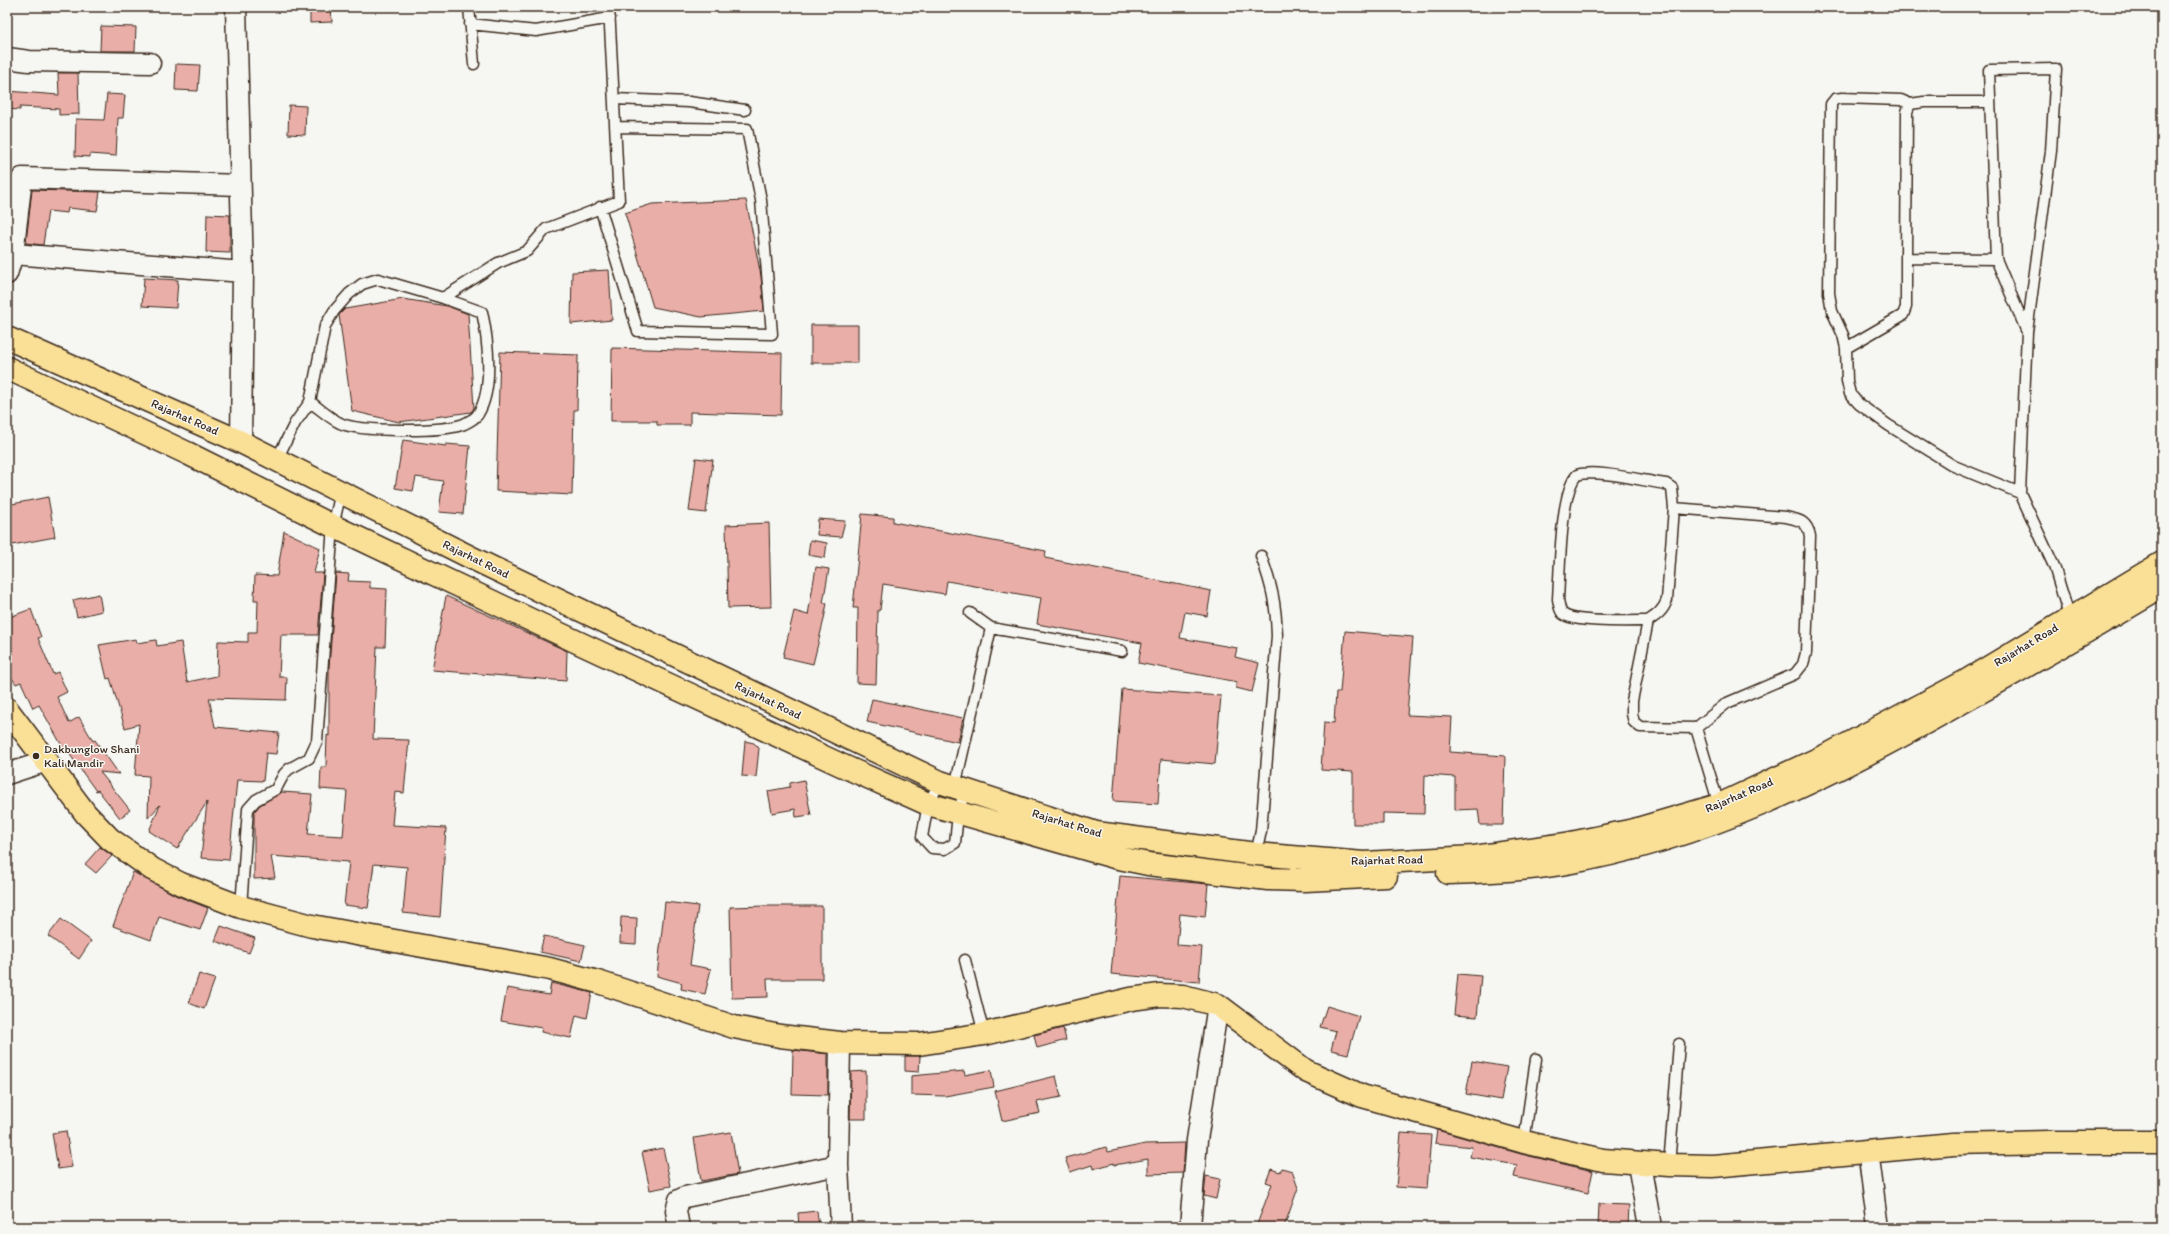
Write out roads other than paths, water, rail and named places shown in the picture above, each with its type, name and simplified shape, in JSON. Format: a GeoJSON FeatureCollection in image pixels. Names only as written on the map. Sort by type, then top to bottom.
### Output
{"type":"FeatureCollection","features":[{"type":"Feature","properties":{"kind":"main road","name":"Rajarhat Road"},"geometry":{"type":"LineString","coordinates":[[7,338],[277,459],[479,561],[953,787],[1096,833],[1256,854],[1364,863],[1474,857],[1566,844],[1634,830],[1719,805],[1840,748],[1966,681],[2162,564]]}},
{"type":"Feature","properties":{"kind":"main road"},"geometry":{"type":"LineString","coordinates":[[7,368],[187,453],[333,526],[841,765],[928,804],[958,814],[1114,857],[1148,864],[1268,879],[1305,880],[1495,871],[1562,864],[1643,845],[1732,816],[1781,797],[1875,752],[2162,587]]}},
{"type":"Feature","properties":{"kind":"main road"},"geometry":{"type":"LineString","coordinates":[[7,709],[86,814],[110,839],[152,869],[181,884],[242,907],[312,926],[550,968],[598,982],[734,1027],[780,1036],[840,1043],[919,1044],[984,1034],[1131,999],[1160,995],[1183,996],[1218,1005],[1306,1071],[1362,1096],[1524,1142],[1603,1160],[1639,1164],[1713,1166],[1758,1163],[1911,1147],[2008,1142],[2162,1142]]}},
{"type":"Feature","properties":{"kind":"street"},"geometry":{"type":"LineString","coordinates":[[236,7],[243,272],[241,442]]}},
{"type":"Feature","properties":{"kind":"street"},"geometry":{"type":"LineString","coordinates":[[7,58],[29,61],[150,63]]}},
{"type":"Feature","properties":{"kind":"street"},"geometry":{"type":"LineString","coordinates":[[7,274],[13,254],[22,178],[240,185]]}},
{"type":"Feature","properties":{"kind":"street"},"geometry":{"type":"LineString","coordinates":[[13,254],[243,272]]}},
{"type":"Feature","properties":{"kind":"street"},"geometry":{"type":"LineString","coordinates":[[7,774],[47,761]]}},
{"type":"Feature","properties":{"kind":"street"},"geometry":{"type":"LineString","coordinates":[[1190,1227],[1197,1140],[1218,1005]]}},
{"type":"Feature","properties":{"kind":"street"},"geometry":{"type":"LineString","coordinates":[[840,1043],[838,1165],[841,1227]]}},
{"type":"Feature","properties":{"kind":"street"},"geometry":{"type":"LineString","coordinates":[[1868,1151],[1878,1227]]}},
{"type":"Feature","properties":{"kind":"street"},"geometry":{"type":"LineString","coordinates":[[1639,1164],[1650,1227]]}},
{"type":"Feature","properties":{"kind":"street"},"geometry":{"type":"LineString","coordinates":[[679,1227],[676,1205],[679,1200],[838,1165]]}},
{"type":"Feature","properties":{"kind":"lane"},"geometry":{"type":"LineString","coordinates":[[468,7],[474,64]]}},
{"type":"Feature","properties":{"kind":"lane"},"geometry":{"type":"LineString","coordinates":[[443,298],[498,263],[528,251],[546,229],[600,207],[619,201],[609,7]]}},
{"type":"Feature","properties":{"kind":"lane"},"geometry":{"type":"LineString","coordinates":[[470,24],[536,31],[610,18]]}},
{"type":"Feature","properties":{"kind":"lane"},"geometry":{"type":"LineString","coordinates":[[2027,332],[1996,259],[1989,70],[2056,69],[2051,151],[2027,332],[2020,493],[2054,566],[2070,619],[2064,644]]}},
{"type":"Feature","properties":{"kind":"lane"},"geometry":{"type":"LineString","coordinates":[[1990,102],[1924,102],[1910,104],[1901,100],[1842,98],[1835,100],[1831,104],[1829,293],[1832,310],[1843,335],[1846,348],[1847,381],[1850,394],[1859,404],[1888,425],[1954,466],[2020,493]]}},
{"type":"Feature","properties":{"kind":"lane"},"geometry":{"type":"LineString","coordinates":[[614,99],[689,102],[746,110]]}},
{"type":"Feature","properties":{"kind":"lane"},"geometry":{"type":"LineString","coordinates":[[1846,348],[1903,315],[1906,307],[1907,112],[1910,104]]}},
{"type":"Feature","properties":{"kind":"lane"},"geometry":{"type":"LineString","coordinates":[[600,207],[638,331],[772,334],[761,200],[747,129],[615,128]]}},
{"type":"Feature","properties":{"kind":"lane"},"geometry":{"type":"LineString","coordinates":[[1906,258],[1996,259]]}},
{"type":"Feature","properties":{"kind":"lane"},"geometry":{"type":"LineString","coordinates":[[277,459],[295,423],[310,402],[325,326],[334,311],[349,294],[362,284],[378,279],[443,298],[482,312],[489,360],[485,395],[478,414],[461,425],[446,428],[362,428],[340,423],[310,402]]}},
{"type":"Feature","properties":{"kind":"lane"},"geometry":{"type":"LineString","coordinates":[[1583,473],[1666,484],[1672,488],[1674,508],[1667,600],[1665,608],[1648,621],[1589,620],[1563,614],[1558,599],[1564,512],[1570,486],[1577,475],[1583,473]]}},
{"type":"Feature","properties":{"kind":"lane"},"geometry":{"type":"LineString","coordinates":[[242,907],[248,810],[256,800],[276,789],[284,774],[289,769],[309,758],[318,741],[333,526],[341,492]]}},
{"type":"Feature","properties":{"kind":"lane"},"geometry":{"type":"LineString","coordinates":[[1648,621],[1632,701],[1632,714],[1634,722],[1640,727],[1696,728],[1727,704],[1795,674],[1803,664],[1806,653],[1810,536],[1808,527],[1803,520],[1786,516],[1674,508]]}},
{"type":"Feature","properties":{"kind":"lane"},"geometry":{"type":"LineString","coordinates":[[1256,854],[1261,832],[1277,636],[1276,608],[1273,590],[1261,556]]}},
{"type":"Feature","properties":{"kind":"lane"},"geometry":{"type":"LineString","coordinates":[[970,613],[991,628],[1122,651]]}},
{"type":"Feature","properties":{"kind":"lane"},"geometry":{"type":"LineString","coordinates":[[953,787],[928,804],[922,837],[932,848],[945,850],[955,842],[958,814],[953,787],[991,628]]}},
{"type":"Feature","properties":{"kind":"lane"},"geometry":{"type":"LineString","coordinates":[[1696,728],[1719,805]]}},
{"type":"Feature","properties":{"kind":"lane"},"geometry":{"type":"LineString","coordinates":[[964,960],[984,1034]]}},
{"type":"Feature","properties":{"kind":"lane"},"geometry":{"type":"LineString","coordinates":[[1669,1165],[1679,1044]]}},
{"type":"Feature","properties":{"kind":"lane"},"geometry":{"type":"LineString","coordinates":[[1524,1142],[1536,1059]]}},
{"type":"Feature","properties":{"kind":"place","name":"Dakbunglow Shani Kali Mandir"},"geometry":{"type":"Point","coordinates":[36,756]}}]}
